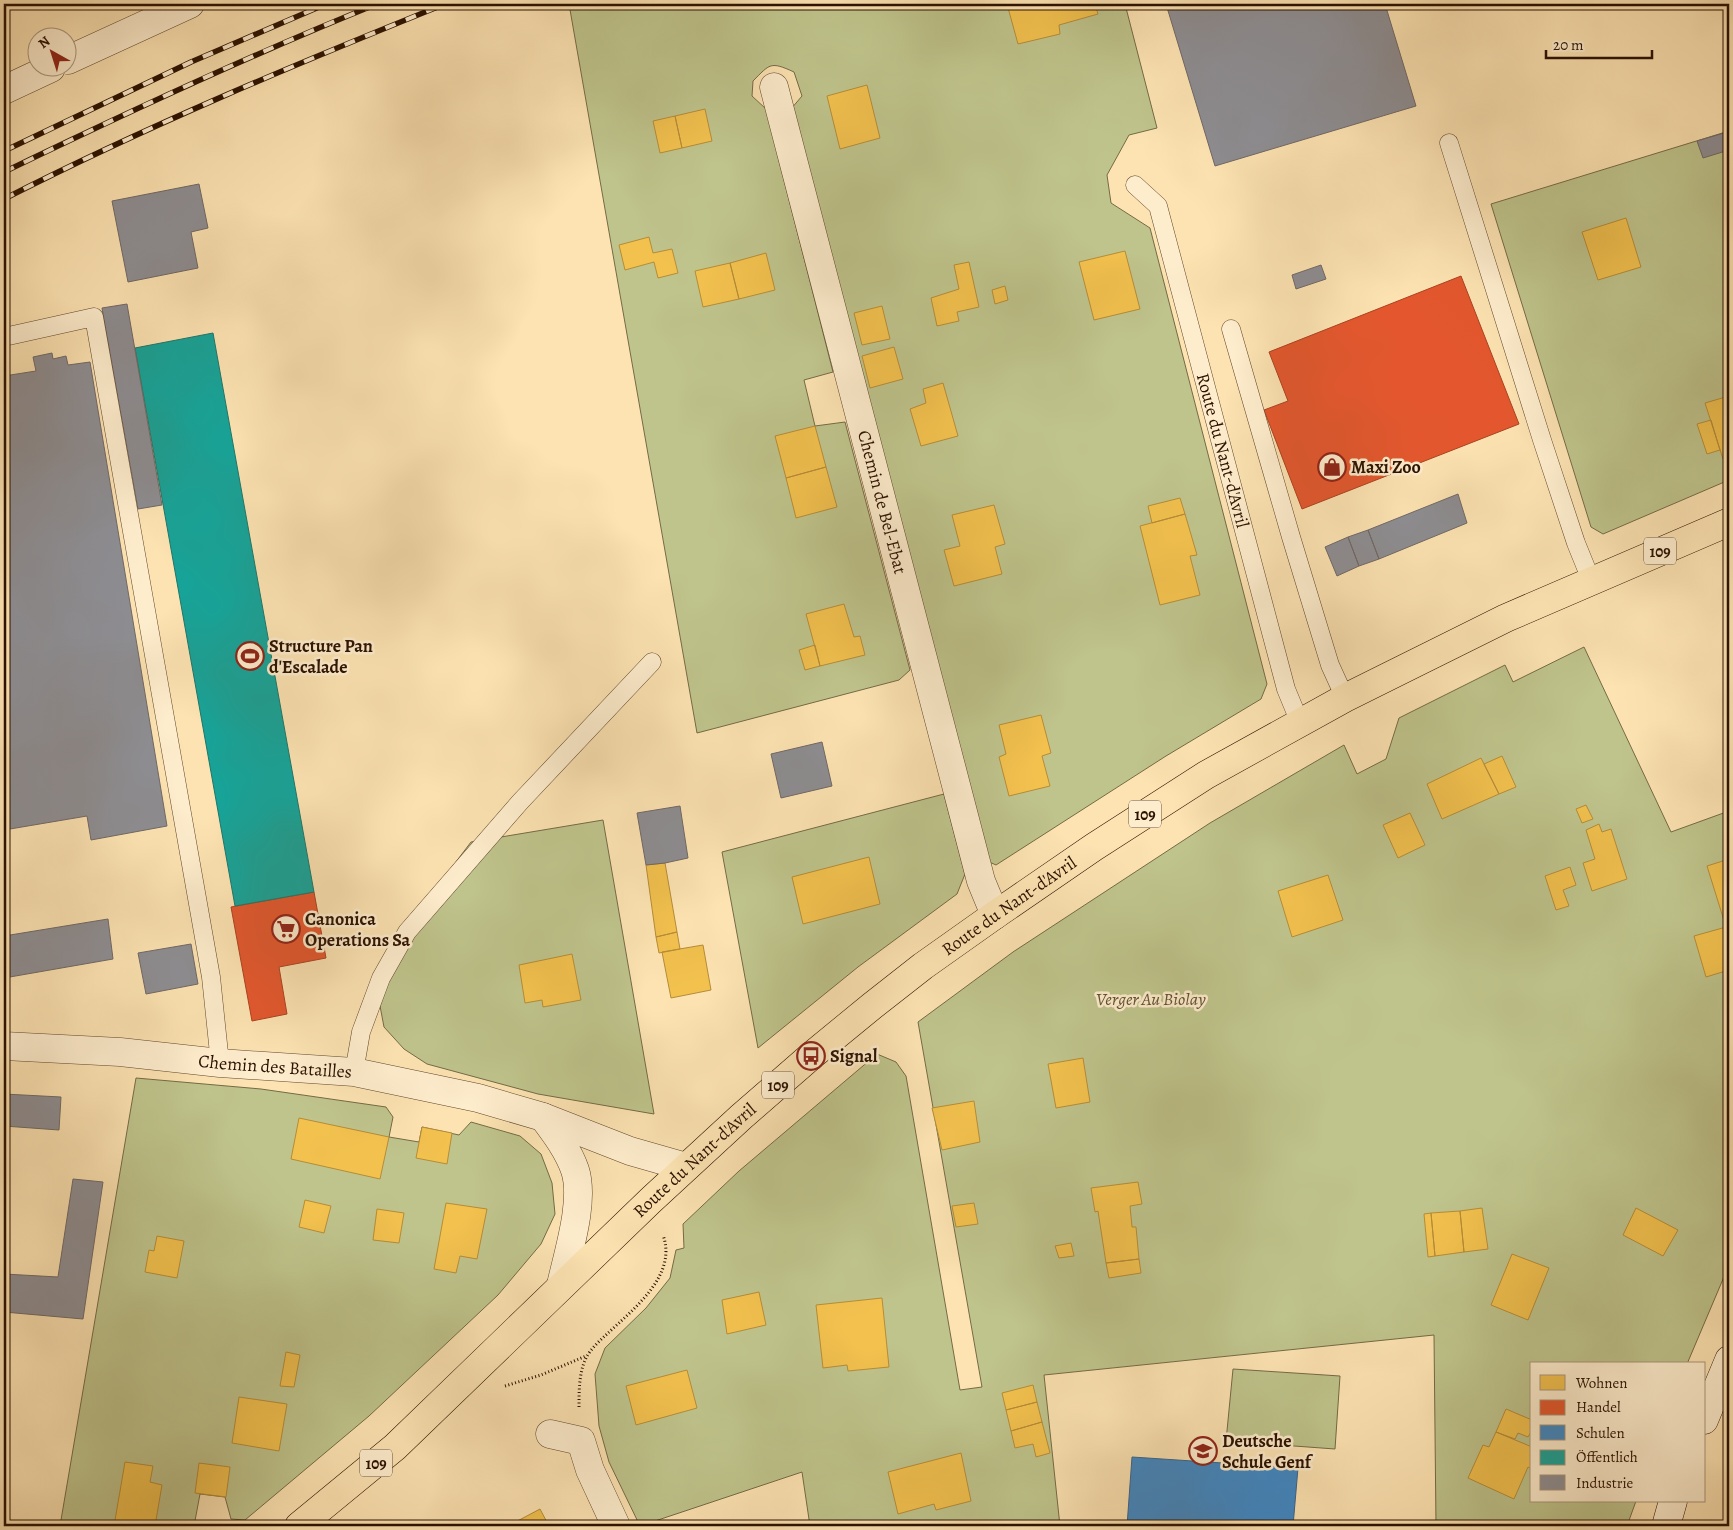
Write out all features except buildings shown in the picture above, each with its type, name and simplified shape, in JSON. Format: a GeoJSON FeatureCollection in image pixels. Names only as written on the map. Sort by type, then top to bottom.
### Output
{"type":"FeatureCollection","features":[{"type":"Feature","properties":{"kind":"main road","name":"Route du Nant-d'Avril"},"geometry":{"type":"LineString","coordinates":[[299,1526],[395,1447],[561,1285],[686,1167],[811,1056],[923,966],[995,915],[1094,847],[1206,775],[1345,698],[1506,618],[1729,522]]}},
{"type":"Feature","properties":{"kind":"street"},"geometry":{"type":"LineString","coordinates":[[78,55],[160,10],[190,4]]}},
{"type":"Feature","properties":{"kind":"street"},"geometry":{"type":"LineString","coordinates":[[4,90],[30,78]]}},
{"type":"Feature","properties":{"kind":"street","name":"Chemin de Bel-Ebat"},"geometry":{"type":"LineString","coordinates":[[774,87],[981,881],[995,915]]}},
{"type":"Feature","properties":{"kind":"street","name":"Chemin des Batailles"},"geometry":{"type":"LineString","coordinates":[[4,1046],[120,1052],[354,1072],[460,1094],[542,1117],[630,1150],[686,1167]]}},
{"type":"Feature","properties":{"kind":"street"},"geometry":{"type":"LineString","coordinates":[[542,1117],[564,1147],[575,1170],[577,1185],[575,1222],[561,1285]]}},
{"type":"Feature","properties":{"kind":"street"},"geometry":{"type":"LineString","coordinates":[[1706,1415],[1729,1360]]}},
{"type":"Feature","properties":{"kind":"street"},"geometry":{"type":"LineString","coordinates":[[550,1434],[581,1441],[590,1470],[616,1526]]}},
{"type":"Feature","properties":{"kind":"street"},"geometry":{"type":"LineString","coordinates":[[1666,1526],[1673,1502]]}},
{"type":"Feature","properties":{"kind":"lane"},"geometry":{"type":"LineString","coordinates":[[1449,143],[1548,459],[1578,549],[1591,580]]}},
{"type":"Feature","properties":{"kind":"lane","name":"Route du Nant-d'Avril"},"geometry":{"type":"LineString","coordinates":[[1135,185],[1158,206],[1286,690],[1300,723]]}},
{"type":"Feature","properties":{"kind":"lane"},"geometry":{"type":"LineString","coordinates":[[4,336],[94,317],[212,977],[220,1062]]}},
{"type":"Feature","properties":{"kind":"lane"},"geometry":{"type":"LineString","coordinates":[[1231,329],[1330,665],[1345,698]]}},
{"type":"Feature","properties":{"kind":"lane"},"geometry":{"type":"LineString","coordinates":[[354,1072],[361,1032],[381,978],[407,932],[520,802],[652,662]]}},
{"type":"Feature","properties":{"kind":"path"},"geometry":{"type":"LineString","coordinates":[[512,1385],[557,1369],[586,1356],[636,1306],[657,1280]]}},
{"type":"Feature","properties":{"kind":"path"},"geometry":{"type":"LineString","coordinates":[[581,1441],[578,1407],[580,1374],[586,1356]]}},
{"type":"Feature","properties":{"kind":"green space"},"geometry":{"type":"Polygon","coordinates":[[[569,4],[1125,4],[1157,128],[1129,135],[1107,175],[1111,203],[1150,228],[1267,684],[1261,699],[1166,756],[996,865],[985,860],[791,109],[802,96],[794,72],[780,66],[771,66],[753,81],[752,96],[766,109],[833,372],[804,380],[815,426],[845,422],[910,670],[899,680],[697,733],[569,4]]]}},
{"type":"Feature","properties":{"kind":"green space"},"geometry":{"type":"Polygon","coordinates":[[[1729,131],[1729,480],[1603,534],[1591,527],[1491,204],[1729,131]]]}},
{"type":"Feature","properties":{"kind":"green space","name":"Verger Au Biolay"},"geometry":{"type":"Polygon","coordinates":[[[1584,647],[1671,832],[1729,811],[1729,1265],[1688,1362],[1530,1362],[1530,1502],[1636,1502],[1627,1526],[1436,1526],[1434,1335],[1044,1375],[1060,1526],[810,1526],[802,1472],[640,1526],[609,1462],[599,1426],[595,1374],[605,1348],[646,1308],[670,1278],[676,1250],[684,1248],[683,1224],[739,1171],[877,1054],[896,1062],[906,1076],[960,1390],[982,1387],[918,1022],[1013,952],[1210,823],[1344,745],[1357,774],[1386,759],[1399,718],[1505,665],[1513,682],[1584,647]]]}},
{"type":"Feature","properties":{"kind":"green space"},"geometry":{"type":"Polygon","coordinates":[[[944,794],[965,874],[957,894],[858,967],[758,1048],[722,852],[944,794]]]}},
{"type":"Feature","properties":{"kind":"green space"},"geometry":{"type":"Polygon","coordinates":[[[603,820],[654,1114],[538,1094],[427,1064],[404,1049],[384,1027],[377,990],[390,949],[471,842],[603,820]]]}},
{"type":"Feature","properties":{"kind":"green space"},"geometry":{"type":"Polygon","coordinates":[[[136,1078],[261,1089],[386,1107],[393,1117],[389,1137],[419,1142],[422,1127],[459,1135],[471,1122],[520,1136],[541,1154],[552,1183],[555,1214],[541,1244],[498,1295],[369,1416],[245,1520],[231,1519],[225,1497],[200,1494],[194,1526],[60,1526],[136,1078]]]}},
{"type":"Feature","properties":{"kind":"green space"},"geometry":{"type":"Polygon","coordinates":[[[1233,1369],[1340,1376],[1335,1449],[1226,1441],[1233,1369]]]}},
{"type":"Feature","properties":{"kind":"railway"},"geometry":{"type":"LineString","coordinates":[[4,151],[191,62],[326,4]]}},
{"type":"Feature","properties":{"kind":"railway"},"geometry":{"type":"LineString","coordinates":[[4,172],[282,43],[377,4]]}},
{"type":"Feature","properties":{"kind":"railway"},"geometry":{"type":"LineString","coordinates":[[4,199],[167,121],[445,4]]}},
{"type":"Feature","properties":{"kind":"place","name":"Maxi Zoo"},"geometry":{"type":"Point","coordinates":[1332,467]}},
{"type":"Feature","properties":{"kind":"place","name":"Structure Pan d'Escalade"},"geometry":{"type":"Point","coordinates":[250,656]}},
{"type":"Feature","properties":{"kind":"place","name":"Canonica Operations Sa"},"geometry":{"type":"Point","coordinates":[286,929]}},
{"type":"Feature","properties":{"kind":"place","name":"Signal"},"geometry":{"type":"Point","coordinates":[811,1056]}},
{"type":"Feature","properties":{"kind":"place","name":"Deutsche Schule Genf"},"geometry":{"type":"Point","coordinates":[1203,1451]}}]}
